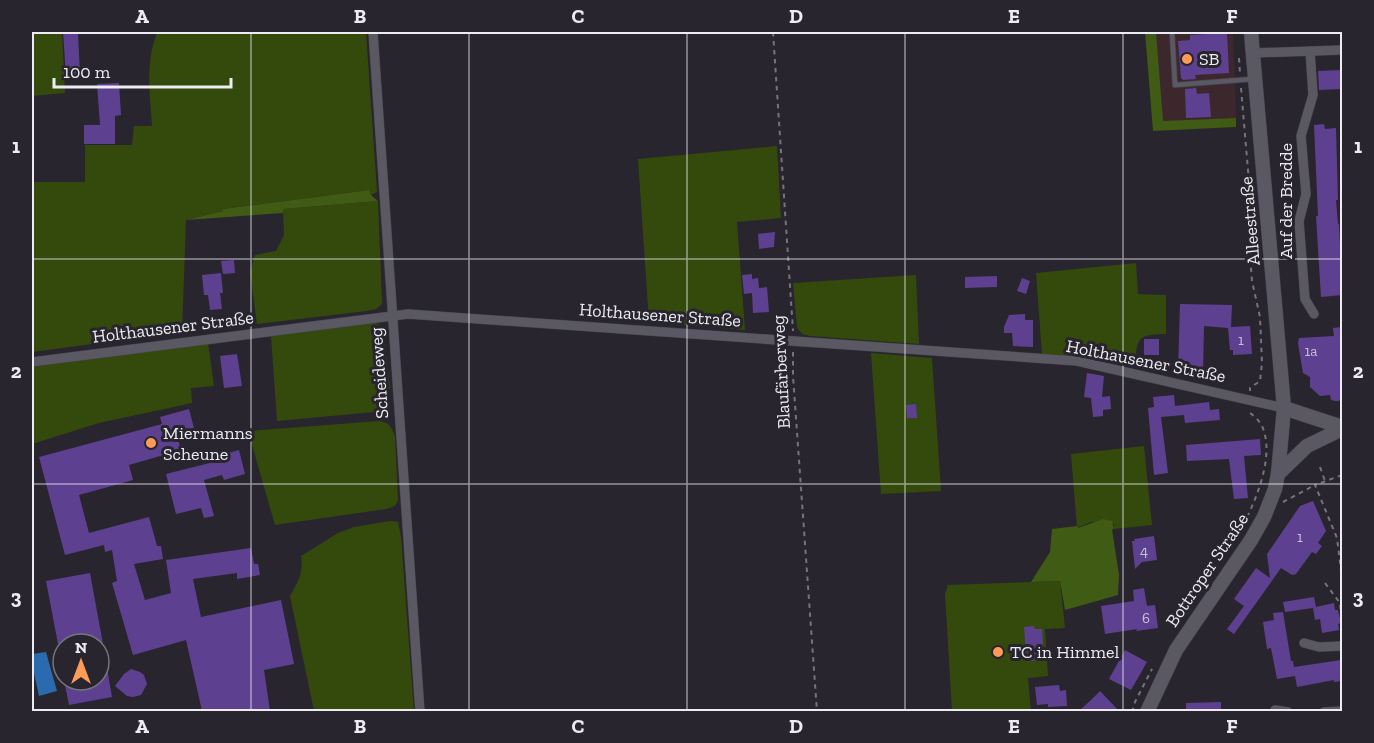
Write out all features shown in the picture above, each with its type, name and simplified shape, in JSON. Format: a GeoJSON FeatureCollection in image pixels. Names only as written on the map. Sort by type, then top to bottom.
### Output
{"type":"FeatureCollection","features":[{"type":"Feature","properties":{"kind":"main road","name":"Alleestraße"},"geometry":{"type":"LineString","coordinates":[[1251,32],[1246,52],[1248,79],[1284,408]]}},
{"type":"Feature","properties":{"kind":"main road"},"geometry":{"type":"LineString","coordinates":[[1284,408],[1342,428]]}},
{"type":"Feature","properties":{"kind":"main road","name":"Bottroper Straße"},"geometry":{"type":"LineString","coordinates":[[1146,711],[1176,650],[1251,540],[1264,517],[1278,474],[1284,408]]}},
{"type":"Feature","properties":{"kind":"main road"},"geometry":{"type":"LineString","coordinates":[[1278,474],[1307,446],[1342,428]]}},
{"type":"Feature","properties":{"kind":"street","name":"Scheideweg"},"geometry":{"type":"LineString","coordinates":[[373,32],[420,711]]}},
{"type":"Feature","properties":{"kind":"street"},"geometry":{"type":"LineString","coordinates":[[1246,52],[1342,50]]}},
{"type":"Feature","properties":{"kind":"street","name":"Auf der Bredde"},"geometry":{"type":"LineString","coordinates":[[1310,51],[1313,95],[1301,136],[1306,194],[1299,221],[1305,299],[1314,314]]}},
{"type":"Feature","properties":{"kind":"street","name":"Holthausener Straße"},"geometry":{"type":"LineString","coordinates":[[32,362],[408,314],[1077,361],[1284,408]]}},
{"type":"Feature","properties":{"kind":"street"},"geometry":{"type":"LineString","coordinates":[[1304,643],[1319,647],[1342,646]]}},
{"type":"Feature","properties":{"kind":"street"},"geometry":{"type":"LineString","coordinates":[[1275,710],[1288,711]]}},
{"type":"Feature","properties":{"kind":"street"},"geometry":{"type":"LineString","coordinates":[[1324,711],[1342,711]]}},
{"type":"Feature","properties":{"kind":"lane"},"geometry":{"type":"LineString","coordinates":[[1172,32],[1175,85],[1248,79]]}},
{"type":"Feature","properties":{"kind":"path","name":"Blaufärberweg"},"geometry":{"type":"LineString","coordinates":[[772,32],[817,711]]}},
{"type":"Feature","properties":{"kind":"path"},"geometry":{"type":"LineString","coordinates":[[1237,537],[1251,510],[1266,455],[1266,438],[1261,423],[1248,411],[1250,388],[1260,381],[1262,363],[1260,317],[1252,281],[1250,255],[1246,52]]}},
{"type":"Feature","properties":{"kind":"path"},"geometry":{"type":"LineString","coordinates":[[1320,467],[1325,481]]}},
{"type":"Feature","properties":{"kind":"path"},"geometry":{"type":"LineString","coordinates":[[1271,498],[1283,502],[1315,485],[1342,475]]}},
{"type":"Feature","properties":{"kind":"path"},"geometry":{"type":"LineString","coordinates":[[1315,485],[1337,537],[1342,579]]}},
{"type":"Feature","properties":{"kind":"path"},"geometry":{"type":"LineString","coordinates":[[1326,583],[1341,602],[1342,623]]}},
{"type":"Feature","properties":{"kind":"path"},"geometry":{"type":"LineString","coordinates":[[1132,711],[1154,664]]}},
{"type":"Feature","properties":{"kind":"shaded area"},"geometry":{"type":"Polygon","coordinates":[[[1156,32],[1233,32],[1236,118],[1162,122],[1156,32]]]}},
{"type":"Feature","properties":{"kind":"green space"},"geometry":{"type":"Polygon","coordinates":[[[32,32],[62,32],[65,93],[32,96],[32,32]]]}},
{"type":"Feature","properties":{"kind":"green space"},"geometry":{"type":"Polygon","coordinates":[[[366,32],[377,192],[371,195],[368,190],[223,209],[223,211],[186,220],[182,332],[32,352],[32,182],[85,182],[85,145],[132,145],[134,126],[152,126],[150,67],[157,33],[366,32]]]}},
{"type":"Feature","properties":{"kind":"green space"},"geometry":{"type":"Polygon","coordinates":[[[1145,32],[1156,32],[1163,121],[1236,118],[1236,127],[1153,131],[1145,32]]]}},
{"type":"Feature","properties":{"kind":"green space"},"geometry":{"type":"Polygon","coordinates":[[[777,146],[781,218],[737,222],[745,330],[649,322],[638,159],[777,146]]]}},
{"type":"Feature","properties":{"kind":"green space"},"geometry":{"type":"Polygon","coordinates":[[[369,190],[378,201],[283,209],[283,213],[186,220],[223,211],[223,209],[369,190]]]}},
{"type":"Feature","properties":{"kind":"green space"},"geometry":{"type":"Polygon","coordinates":[[[378,201],[382,304],[376,309],[367,311],[257,324],[250,272],[255,255],[276,251],[284,235],[283,209],[378,201]]]}},
{"type":"Feature","properties":{"kind":"green space"},"geometry":{"type":"Polygon","coordinates":[[[1136,263],[1138,294],[1166,295],[1166,334],[1149,335],[1140,340],[1136,350],[1135,367],[1088,357],[1042,354],[1036,273],[1136,263]]]}},
{"type":"Feature","properties":{"kind":"green space"},"geometry":{"type":"Polygon","coordinates":[[[916,275],[919,344],[810,336],[802,334],[797,327],[793,283],[916,275]]]}},
{"type":"Feature","properties":{"kind":"green space"},"geometry":{"type":"Polygon","coordinates":[[[376,323],[383,329],[390,387],[385,407],[375,412],[277,421],[271,336],[376,323]]]}},
{"type":"Feature","properties":{"kind":"green space"},"geometry":{"type":"Polygon","coordinates":[[[208,343],[214,386],[191,388],[192,403],[99,423],[32,444],[32,367],[208,343]]]}},
{"type":"Feature","properties":{"kind":"green space"},"geometry":{"type":"Polygon","coordinates":[[[871,353],[932,358],[941,491],[881,494],[871,353]]]}},
{"type":"Feature","properties":{"kind":"green space"},"geometry":{"type":"Polygon","coordinates":[[[380,421],[390,426],[395,437],[398,500],[395,506],[275,525],[248,431],[380,421]]]}},
{"type":"Feature","properties":{"kind":"green space"},"geometry":{"type":"Polygon","coordinates":[[[1144,446],[1152,525],[1114,529],[1114,524],[1091,522],[1077,528],[1071,454],[1144,446]]]}},
{"type":"Feature","properties":{"kind":"green space"},"geometry":{"type":"Polygon","coordinates":[[[1103,519],[1112,521],[1114,529],[1112,529],[1119,575],[1118,595],[1065,610],[1060,581],[1031,582],[1050,552],[1052,529],[1077,526],[1078,528],[1103,519]]]}},
{"type":"Feature","properties":{"kind":"green space"},"geometry":{"type":"Polygon","coordinates":[[[390,521],[398,522],[401,537],[414,711],[314,711],[290,596],[301,572],[301,556],[338,533],[354,527],[390,521]]]}},
{"type":"Feature","properties":{"kind":"green space","name":"TC in Himmel"},"geometry":{"type":"Polygon","coordinates":[[[1060,581],[1065,628],[1045,629],[1048,676],[1028,678],[1031,711],[952,711],[945,594],[948,585],[1060,581]]]}},
{"type":"Feature","properties":{"kind":"water"},"geometry":{"type":"Polygon","coordinates":[[[46,652],[51,670],[51,692],[53,692],[39,696],[32,654],[46,652]]]}},
{"type":"Feature","properties":{"kind":"building"},"geometry":{"type":"Polygon","coordinates":[[[63,32],[78,32],[80,76],[66,76],[63,32]]]}},
{"type":"Feature","properties":{"kind":"building"},"geometry":{"type":"Polygon","coordinates":[[[1227,33],[1229,73],[1195,75],[1196,79],[1183,80],[1178,41],[1190,40],[1190,35],[1227,33]]]}},
{"type":"Feature","properties":{"kind":"building"},"geometry":{"type":"Polygon","coordinates":[[[1342,70],[1342,89],[1319,90],[1318,71],[1342,70]]]}},
{"type":"Feature","properties":{"kind":"building"},"geometry":{"type":"Polygon","coordinates":[[[119,83],[121,115],[115,116],[115,144],[84,144],[84,125],[100,125],[97,84],[119,83]]]}},
{"type":"Feature","properties":{"kind":"building"},"geometry":{"type":"Polygon","coordinates":[[[1196,88],[1197,94],[1209,93],[1211,117],[1186,118],[1185,89],[1196,88]]]}},
{"type":"Feature","properties":{"kind":"building"},"geometry":{"type":"Polygon","coordinates":[[[1324,124],[1325,129],[1336,128],[1338,200],[1336,200],[1342,295],[1321,297],[1314,125],[1324,124]]]}},
{"type":"Feature","properties":{"kind":"building"},"geometry":{"type":"Polygon","coordinates":[[[775,232],[774,247],[759,249],[758,234],[775,232]]]}},
{"type":"Feature","properties":{"kind":"building"},"geometry":{"type":"Polygon","coordinates":[[[234,260],[235,273],[223,274],[221,261],[234,260]]]}},
{"type":"Feature","properties":{"kind":"building"},"geometry":{"type":"Polygon","coordinates":[[[221,273],[222,309],[210,310],[208,295],[204,295],[202,275],[221,273]]]}},
{"type":"Feature","properties":{"kind":"building"},"geometry":{"type":"Polygon","coordinates":[[[752,274],[752,279],[758,278],[759,288],[767,287],[769,312],[753,313],[752,293],[744,294],[742,275],[752,274]]]}},
{"type":"Feature","properties":{"kind":"building"},"geometry":{"type":"Polygon","coordinates":[[[997,276],[997,287],[965,288],[965,277],[997,276]]]}},
{"type":"Feature","properties":{"kind":"building"},"geometry":{"type":"Polygon","coordinates":[[[1022,278],[1030,281],[1026,294],[1017,291],[1022,278]]]}},
{"type":"Feature","properties":{"kind":"building"},"geometry":{"type":"Polygon","coordinates":[[[1180,304],[1232,305],[1231,327],[1250,326],[1252,354],[1233,355],[1233,350],[1230,350],[1228,328],[1204,326],[1203,372],[1178,372],[1180,304]]]}},
{"type":"Feature","properties":{"kind":"building"},"geometry":{"type":"Polygon","coordinates":[[[1025,314],[1025,320],[1033,320],[1033,347],[1013,346],[1012,333],[1004,333],[1004,327],[1009,315],[1025,314]]]}},
{"type":"Feature","properties":{"kind":"building"},"geometry":{"type":"Polygon","coordinates":[[[1342,327],[1342,397],[1339,401],[1335,401],[1331,400],[1330,395],[1320,396],[1310,387],[1310,377],[1303,373],[1298,343],[1299,338],[1334,336],[1333,328],[1342,327]]]}},
{"type":"Feature","properties":{"kind":"building"},"geometry":{"type":"Polygon","coordinates":[[[1144,339],[1159,339],[1159,355],[1144,355],[1144,339]]]}},
{"type":"Feature","properties":{"kind":"building"},"geometry":{"type":"Polygon","coordinates":[[[237,354],[242,386],[224,388],[220,356],[237,354]]]}},
{"type":"Feature","properties":{"kind":"building"},"geometry":{"type":"Polygon","coordinates":[[[1087,373],[1104,376],[1102,397],[1110,396],[1111,409],[1103,410],[1103,416],[1093,417],[1091,398],[1084,397],[1087,373]]]}},
{"type":"Feature","properties":{"kind":"building"},"geometry":{"type":"Polygon","coordinates":[[[1174,395],[1175,406],[1209,402],[1210,410],[1219,409],[1220,420],[1185,423],[1184,415],[1161,417],[1168,473],[1154,475],[1148,408],[1154,407],[1153,397],[1174,395]]]}},
{"type":"Feature","properties":{"kind":"building"},"geometry":{"type":"Polygon","coordinates":[[[916,404],[917,418],[907,418],[906,405],[916,404]]]}},
{"type":"Feature","properties":{"kind":"building"},"geometry":{"type":"Polygon","coordinates":[[[189,409],[194,428],[176,433],[181,450],[129,465],[133,480],[79,495],[89,533],[149,517],[157,546],[161,546],[163,559],[134,564],[145,600],[171,593],[166,560],[251,548],[254,564],[258,564],[260,575],[237,579],[237,573],[193,579],[201,617],[281,600],[294,664],[264,670],[270,711],[202,711],[186,640],[133,655],[112,583],[117,581],[112,550],[105,552],[104,545],[65,555],[39,457],[162,424],[160,417],[189,409]]]}},
{"type":"Feature","properties":{"kind":"building"},"geometry":{"type":"Polygon","coordinates":[[[1260,439],[1261,455],[1244,456],[1248,498],[1234,499],[1229,459],[1187,461],[1186,445],[1260,439]]]}},
{"type":"Feature","properties":{"kind":"building"},"geometry":{"type":"Polygon","coordinates":[[[239,450],[245,474],[224,480],[222,475],[204,480],[214,516],[204,518],[201,508],[176,514],[166,474],[218,461],[217,456],[239,450]]]}},
{"type":"Feature","properties":{"kind":"building"},"geometry":{"type":"Polygon","coordinates":[[[1313,501],[1326,531],[1318,543],[1322,546],[1316,554],[1312,552],[1296,574],[1292,575],[1281,568],[1234,634],[1227,629],[1244,606],[1234,599],[1256,568],[1270,578],[1267,554],[1300,506],[1313,501]]]}},
{"type":"Feature","properties":{"kind":"building"},"geometry":{"type":"Polygon","coordinates":[[[1154,536],[1157,560],[1142,562],[1135,569],[1132,541],[1154,536]]]}},
{"type":"Feature","properties":{"kind":"building"},"geometry":{"type":"Polygon","coordinates":[[[90,573],[101,632],[56,632],[46,581],[90,573]]]}},
{"type":"Feature","properties":{"kind":"building"},"geometry":{"type":"Polygon","coordinates":[[[1144,588],[1147,606],[1155,605],[1158,628],[1105,634],[1101,606],[1134,601],[1133,590],[1144,588]]]}},
{"type":"Feature","properties":{"kind":"building"},"geometry":{"type":"Polygon","coordinates":[[[1314,597],[1316,607],[1334,603],[1341,623],[1338,624],[1339,630],[1322,633],[1320,619],[1315,620],[1313,608],[1285,612],[1283,602],[1314,597]]]}},
{"type":"Feature","properties":{"kind":"building"},"geometry":{"type":"Polygon","coordinates":[[[1283,612],[1294,667],[1341,660],[1342,681],[1334,682],[1334,680],[1297,687],[1295,676],[1277,679],[1271,648],[1267,649],[1263,622],[1274,620],[1273,613],[1283,612]]]}},
{"type":"Feature","properties":{"kind":"building"},"geometry":{"type":"Polygon","coordinates":[[[1034,626],[1035,629],[1042,629],[1044,660],[1030,661],[1029,652],[1026,653],[1024,627],[1034,626]]]}},
{"type":"Feature","properties":{"kind":"building"},"geometry":{"type":"Polygon","coordinates":[[[1125,650],[1147,662],[1131,690],[1109,679],[1125,650]]]}},
{"type":"Feature","properties":{"kind":"building"},"geometry":{"type":"Polygon","coordinates":[[[131,669],[144,675],[147,684],[141,695],[133,697],[127,696],[115,686],[131,669]]]}},
{"type":"Feature","properties":{"kind":"building"},"geometry":{"type":"Polygon","coordinates":[[[1059,685],[1060,691],[1066,690],[1067,706],[1037,705],[1035,687],[1059,685]]]}},
{"type":"Feature","properties":{"kind":"building"},"geometry":{"type":"Polygon","coordinates":[[[111,691],[112,697],[69,705],[66,692],[111,691]]]}},
{"type":"Feature","properties":{"kind":"building"},"geometry":{"type":"Polygon","coordinates":[[[1100,691],[1119,711],[1079,711],[1091,700],[1100,691]]]}},
{"type":"Feature","properties":{"kind":"building"},"geometry":{"type":"Polygon","coordinates":[[[1221,702],[1221,711],[1186,711],[1186,703],[1221,702]]]}},
{"type":"Feature","properties":{"kind":"place","name":"SB"},"geometry":{"type":"Point","coordinates":[1187,59]}},
{"type":"Feature","properties":{"kind":"place","name":"Miermanns Scheune"},"geometry":{"type":"Point","coordinates":[151,443]}},
{"type":"Feature","properties":{"kind":"place","name":"TC in Himmel"},"geometry":{"type":"Point","coordinates":[998,652]}}]}
